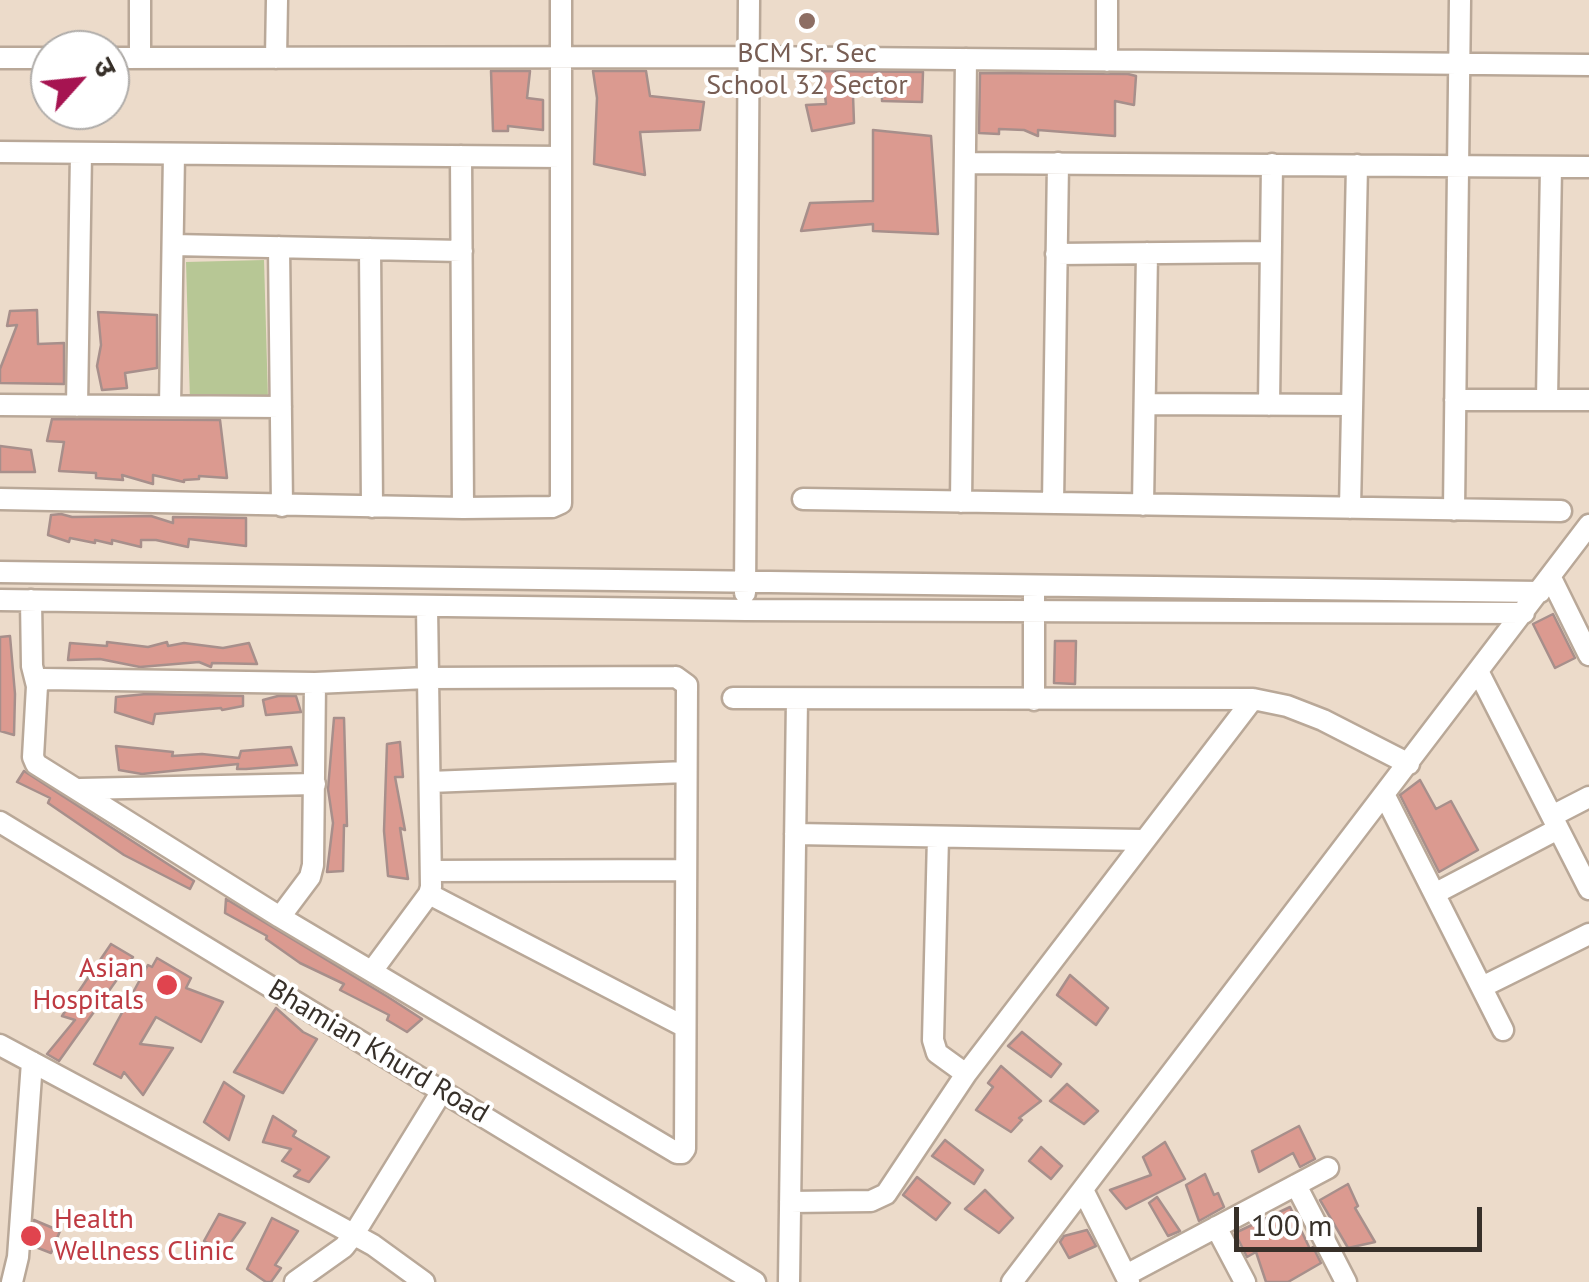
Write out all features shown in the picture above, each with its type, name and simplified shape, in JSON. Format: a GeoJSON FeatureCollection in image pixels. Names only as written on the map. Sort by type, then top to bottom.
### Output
{"type":"FeatureCollection","features":[{"type":"Feature","properties":{"kind":"street"},"geometry":{"type":"LineString","coordinates":[[140,0],[140,58]]}},
{"type":"Feature","properties":{"kind":"street"},"geometry":{"type":"LineString","coordinates":[[276,58],[277,0]]}},
{"type":"Feature","properties":{"kind":"street"},"geometry":{"type":"LineString","coordinates":[[0,499],[463,508],[552,507],[561,503],[560,0]]}},
{"type":"Feature","properties":{"kind":"street"},"geometry":{"type":"LineString","coordinates":[[745,610],[749,0]]}},
{"type":"Feature","properties":{"kind":"street"},"geometry":{"type":"LineString","coordinates":[[1107,0],[1107,60]]}},
{"type":"Feature","properties":{"kind":"street"},"geometry":{"type":"LineString","coordinates":[[1454,510],[1460,0]]}},
{"type":"Feature","properties":{"kind":"street"},"geometry":{"type":"LineString","coordinates":[[130,58],[747,57],[1589,65]]}},
{"type":"Feature","properties":{"kind":"street"},"geometry":{"type":"LineString","coordinates":[[0,58],[30,58]]}},
{"type":"Feature","properties":{"kind":"street"},"geometry":{"type":"LineString","coordinates":[[961,502],[966,59]]}},
{"type":"Feature","properties":{"kind":"street"},"geometry":{"type":"LineString","coordinates":[[0,152],[561,157]]}},
{"type":"Feature","properties":{"kind":"street"},"geometry":{"type":"LineString","coordinates":[[77,406],[81,153]]}},
{"type":"Feature","properties":{"kind":"street"},"geometry":{"type":"LineString","coordinates":[[170,406],[174,154]]}},
{"type":"Feature","properties":{"kind":"street"},"geometry":{"type":"LineString","coordinates":[[461,156],[463,508]]}},
{"type":"Feature","properties":{"kind":"street"},"geometry":{"type":"LineString","coordinates":[[965,162],[1589,167]]}},
{"type":"Feature","properties":{"kind":"street"},"geometry":{"type":"LineString","coordinates":[[1053,503],[1058,163]]}},
{"type":"Feature","properties":{"kind":"street"},"geometry":{"type":"LineString","coordinates":[[1269,405],[1272,164]]}},
{"type":"Feature","properties":{"kind":"street"},"geometry":{"type":"LineString","coordinates":[[1350,508],[1357,165]]}},
{"type":"Feature","properties":{"kind":"street"},"geometry":{"type":"LineString","coordinates":[[1547,399],[1551,168]]}},
{"type":"Feature","properties":{"kind":"street"},"geometry":{"type":"LineString","coordinates":[[172,245],[462,250]]}},
{"type":"Feature","properties":{"kind":"street"},"geometry":{"type":"LineString","coordinates":[[279,247],[282,506]]}},
{"type":"Feature","properties":{"kind":"street"},"geometry":{"type":"LineString","coordinates":[[370,249],[372,506]]}},
{"type":"Feature","properties":{"kind":"street"},"geometry":{"type":"LineString","coordinates":[[1056,254],[1271,252]]}},
{"type":"Feature","properties":{"kind":"street"},"geometry":{"type":"LineString","coordinates":[[1143,504],[1148,254]]}},
{"type":"Feature","properties":{"kind":"street"},"geometry":{"type":"LineString","coordinates":[[1455,400],[1589,400]]}},
{"type":"Feature","properties":{"kind":"street"},"geometry":{"type":"LineString","coordinates":[[1146,404],[1352,405]]}},
{"type":"Feature","properties":{"kind":"street"},"geometry":{"type":"LineString","coordinates":[[0,406],[281,406]]}},
{"type":"Feature","properties":{"kind":"street"},"geometry":{"type":"LineString","coordinates":[[803,499],[1561,512]]}},
{"type":"Feature","properties":{"kind":"street"},"geometry":{"type":"LineString","coordinates":[[1012,1282],[1589,526]]}},
{"type":"Feature","properties":{"kind":"street"},"geometry":{"type":"LineString","coordinates":[[0,572],[1034,584],[1546,584]]}},
{"type":"Feature","properties":{"kind":"street"},"geometry":{"type":"LineString","coordinates":[[1034,584],[1034,700]]}},
{"type":"Feature","properties":{"kind":"street"},"geometry":{"type":"LineString","coordinates":[[1546,584],[1589,656]]}},
{"type":"Feature","properties":{"kind":"street"},"geometry":{"type":"LineString","coordinates":[[0,600],[745,610],[1524,613]]}},
{"type":"Feature","properties":{"kind":"street"},"geometry":{"type":"LineString","coordinates":[[31,600],[32,666],[37,686],[34,761],[280,917],[676,1153],[684,1149],[687,685],[681,678],[314,682],[43,679],[37,686]]}},
{"type":"Feature","properties":{"kind":"street"},"geometry":{"type":"LineString","coordinates":[[372,971],[430,894],[428,606]]}},
{"type":"Feature","properties":{"kind":"street"},"geometry":{"type":"LineString","coordinates":[[1478,673],[1589,889]]}},
{"type":"Feature","properties":{"kind":"street"},"geometry":{"type":"LineString","coordinates":[[280,917],[312,872],[314,682]]}},
{"type":"Feature","properties":{"kind":"street"},"geometry":{"type":"LineString","coordinates":[[733,698],[1252,698],[1322,720],[1409,764]]}},
{"type":"Feature","properties":{"kind":"street"},"geometry":{"type":"LineString","coordinates":[[789,1282],[798,698]]}},
{"type":"Feature","properties":{"kind":"street"},"geometry":{"type":"LineString","coordinates":[[790,1202],[871,1201],[886,1194],[966,1074],[1252,698]]}},
{"type":"Feature","properties":{"kind":"street"},"geometry":{"type":"LineString","coordinates":[[430,782],[686,772]]}},
{"type":"Feature","properties":{"kind":"street"},"geometry":{"type":"LineString","coordinates":[[80,790],[315,784]]}},
{"type":"Feature","properties":{"kind":"street"},"geometry":{"type":"LineString","coordinates":[[1385,796],[1503,1030]]}},
{"type":"Feature","properties":{"kind":"street"},"geometry":{"type":"LineString","coordinates":[[1436,893],[1555,823],[1589,797]]}},
{"type":"Feature","properties":{"kind":"street","name":"Bhamian Khurd Road"},"geometry":{"type":"LineString","coordinates":[[0,822],[753,1281]]}},
{"type":"Feature","properties":{"kind":"street"},"geometry":{"type":"LineString","coordinates":[[795,834],[1142,840]]}},
{"type":"Feature","properties":{"kind":"street"},"geometry":{"type":"LineString","coordinates":[[938,837],[933,1040],[938,1052],[966,1074]]}},
{"type":"Feature","properties":{"kind":"street"},"geometry":{"type":"LineString","coordinates":[[431,871],[686,870]]}},
{"type":"Feature","properties":{"kind":"street"},"geometry":{"type":"LineString","coordinates":[[430,894],[685,1027]]}},
{"type":"Feature","properties":{"kind":"street"},"geometry":{"type":"LineString","coordinates":[[1482,987],[1589,934]]}},
{"type":"Feature","properties":{"kind":"street"},"geometry":{"type":"LineString","coordinates":[[0,1045],[354,1234],[424,1282]]}},
{"type":"Feature","properties":{"kind":"street"},"geometry":{"type":"LineString","coordinates":[[12,1282],[18,1257],[32,1062]]}},
{"type":"Feature","properties":{"kind":"street"},"geometry":{"type":"LineString","coordinates":[[295,1282],[354,1234],[442,1091]]}},
{"type":"Feature","properties":{"kind":"street"},"geometry":{"type":"LineString","coordinates":[[1083,1190],[1128,1278],[1328,1168]]}},
{"type":"Feature","properties":{"kind":"street"},"geometry":{"type":"LineString","coordinates":[[1296,1186],[1346,1282]]}},
{"type":"Feature","properties":{"kind":"street"},"geometry":{"type":"LineString","coordinates":[[1216,1228],[1245,1282]]}},
{"type":"Feature","properties":{"kind":"green space"},"geometry":{"type":"Polygon","coordinates":[[[264,260],[268,399],[190,401],[186,262],[264,260]]]}},
{"type":"Feature","properties":{"kind":"building"},"geometry":{"type":"Polygon","coordinates":[[[491,71],[530,71],[527,98],[543,100],[543,130],[508,126],[508,131],[493,131],[491,71]]]}},
{"type":"Feature","properties":{"kind":"building"},"geometry":{"type":"Polygon","coordinates":[[[593,71],[646,71],[650,96],[704,102],[700,130],[640,132],[645,175],[594,164],[597,98],[593,71]]]}},
{"type":"Feature","properties":{"kind":"building"},"geometry":{"type":"Polygon","coordinates":[[[822,71],[923,72],[922,102],[882,101],[882,92],[853,95],[854,123],[812,131],[806,105],[826,104],[822,71]]]}},
{"type":"Feature","properties":{"kind":"building"},"geometry":{"type":"Polygon","coordinates":[[[980,73],[1128,74],[1136,76],[1134,105],[1115,101],[1115,136],[1038,130],[1038,136],[1024,130],[999,129],[999,134],[979,133],[980,73]]]}},
{"type":"Feature","properties":{"kind":"building"},"geometry":{"type":"Polygon","coordinates":[[[873,130],[931,136],[938,234],[873,231],[873,224],[801,231],[810,203],[873,201],[873,130]]]}},
{"type":"Feature","properties":{"kind":"building"},"geometry":{"type":"Polygon","coordinates":[[[37,310],[38,344],[64,343],[64,384],[0,383],[0,369],[17,325],[7,326],[10,311],[37,310]]]}},
{"type":"Feature","properties":{"kind":"building"},"geometry":{"type":"Polygon","coordinates":[[[98,312],[157,315],[157,368],[125,373],[127,388],[102,390],[97,366],[101,345],[98,312]]]}},
{"type":"Feature","properties":{"kind":"building"},"geometry":{"type":"Polygon","coordinates":[[[52,419],[220,420],[227,478],[199,476],[184,482],[153,475],[153,484],[122,475],[123,480],[96,478],[96,473],[59,471],[64,442],[47,441],[52,419]]]}},
{"type":"Feature","properties":{"kind":"building"},"geometry":{"type":"Polygon","coordinates":[[[0,446],[31,450],[35,472],[0,472],[0,446]]]}},
{"type":"Feature","properties":{"kind":"building"},"geometry":{"type":"Polygon","coordinates":[[[51,515],[151,516],[173,523],[173,517],[246,518],[246,546],[189,539],[188,547],[156,540],[141,540],[141,547],[112,540],[112,544],[70,538],[69,542],[48,535],[51,515]]]}},
{"type":"Feature","properties":{"kind":"building"},"geometry":{"type":"Polygon","coordinates":[[[1553,614],[1575,658],[1555,668],[1533,624],[1553,614]]]}},
{"type":"Feature","properties":{"kind":"building"},"geometry":{"type":"Polygon","coordinates":[[[10,636],[14,735],[0,731],[0,637],[10,636]]]}},
{"type":"Feature","properties":{"kind":"building"},"geometry":{"type":"Polygon","coordinates":[[[1055,641],[1076,641],[1075,684],[1054,683],[1055,641]]]}},
{"type":"Feature","properties":{"kind":"building"},"geometry":{"type":"Polygon","coordinates":[[[107,642],[148,647],[167,642],[168,646],[184,643],[223,648],[249,643],[257,664],[212,663],[211,667],[199,662],[140,667],[100,659],[68,660],[70,643],[107,646],[107,642]]]}},
{"type":"Feature","properties":{"kind":"building"},"geometry":{"type":"Polygon","coordinates":[[[243,696],[243,706],[155,714],[153,724],[115,712],[116,697],[243,696]]]}},
{"type":"Feature","properties":{"kind":"building"},"geometry":{"type":"Polygon","coordinates":[[[296,696],[301,712],[266,715],[263,700],[296,696]]]}},
{"type":"Feature","properties":{"kind":"building"},"geometry":{"type":"Polygon","coordinates":[[[334,718],[344,718],[347,826],[344,825],[343,871],[327,872],[333,823],[328,789],[334,718]]]}},
{"type":"Feature","properties":{"kind":"building"},"geometry":{"type":"Polygon","coordinates":[[[400,742],[403,777],[395,777],[405,830],[400,828],[408,879],[388,876],[384,831],[387,744],[400,742]]]}},
{"type":"Feature","properties":{"kind":"building"},"geometry":{"type":"Polygon","coordinates":[[[116,746],[173,752],[172,756],[239,758],[241,751],[291,747],[297,765],[237,769],[238,764],[142,774],[119,770],[116,746]]]}},
{"type":"Feature","properties":{"kind":"building"},"geometry":{"type":"Polygon","coordinates":[[[24,771],[194,881],[190,889],[124,855],[48,803],[50,798],[17,782],[24,771]]]}},
{"type":"Feature","properties":{"kind":"building"},"geometry":{"type":"Polygon","coordinates":[[[1420,780],[1436,809],[1451,801],[1478,850],[1439,872],[1400,795],[1420,780]]]}},
{"type":"Feature","properties":{"kind":"building"},"geometry":{"type":"Polygon","coordinates":[[[226,899],[422,1019],[407,1032],[387,1020],[389,1015],[340,990],[344,984],[300,963],[267,936],[225,913],[226,899]]]}},
{"type":"Feature","properties":{"kind":"building"},"geometry":{"type":"Polygon","coordinates":[[[111,944],[133,957],[59,1061],[47,1054],[75,1020],[62,1016],[111,944]]]}},
{"type":"Feature","properties":{"kind":"building"},"geometry":{"type":"Polygon","coordinates":[[[157,958],[191,978],[186,988],[223,1002],[201,1042],[156,1017],[140,1044],[173,1048],[143,1095],[124,1072],[121,1078],[94,1064],[148,965],[152,967],[157,958]]]}},
{"type":"Feature","properties":{"kind":"building"},"geometry":{"type":"Polygon","coordinates":[[[1070,975],[1108,1008],[1096,1025],[1057,995],[1070,975]]]}},
{"type":"Feature","properties":{"kind":"building"},"geometry":{"type":"Polygon","coordinates":[[[276,1008],[317,1039],[283,1093],[234,1072],[276,1008]]]}},
{"type":"Feature","properties":{"kind":"building"},"geometry":{"type":"Polygon","coordinates":[[[1022,1032],[1061,1064],[1051,1077],[1008,1046],[1022,1032]]]}},
{"type":"Feature","properties":{"kind":"building"},"geometry":{"type":"Polygon","coordinates":[[[1001,1066],[1041,1101],[1019,1118],[1022,1120],[1011,1132],[976,1110],[993,1087],[988,1083],[1001,1066]]]}},
{"type":"Feature","properties":{"kind":"building"},"geometry":{"type":"Polygon","coordinates":[[[224,1082],[244,1096],[229,1140],[204,1122],[224,1082]]]}},
{"type":"Feature","properties":{"kind":"building"},"geometry":{"type":"Polygon","coordinates":[[[1067,1084],[1098,1111],[1084,1124],[1050,1101],[1067,1084]]]}},
{"type":"Feature","properties":{"kind":"building"},"geometry":{"type":"Polygon","coordinates":[[[273,1116],[296,1131],[293,1136],[329,1157],[309,1182],[294,1176],[300,1170],[282,1161],[291,1149],[263,1142],[273,1116]]]}},
{"type":"Feature","properties":{"kind":"building"},"geometry":{"type":"Polygon","coordinates":[[[1299,1126],[1315,1159],[1300,1167],[1293,1153],[1259,1172],[1252,1151],[1299,1126]]]}},
{"type":"Feature","properties":{"kind":"building"},"geometry":{"type":"Polygon","coordinates":[[[945,1140],[983,1170],[974,1184],[932,1156],[945,1140]]]}},
{"type":"Feature","properties":{"kind":"building"},"geometry":{"type":"Polygon","coordinates":[[[1165,1142],[1185,1179],[1126,1209],[1110,1190],[1151,1175],[1143,1157],[1165,1142]]]}},
{"type":"Feature","properties":{"kind":"building"},"geometry":{"type":"Polygon","coordinates":[[[1041,1147],[1062,1166],[1051,1179],[1029,1161],[1041,1147]]]}},
{"type":"Feature","properties":{"kind":"building"},"geometry":{"type":"Polygon","coordinates":[[[1205,1174],[1224,1207],[1199,1221],[1186,1185],[1205,1174]]]}},
{"type":"Feature","properties":{"kind":"building"},"geometry":{"type":"Polygon","coordinates":[[[917,1177],[950,1203],[936,1220],[903,1195],[917,1177]]]}},
{"type":"Feature","properties":{"kind":"building"},"geometry":{"type":"Polygon","coordinates":[[[1348,1184],[1358,1206],[1355,1208],[1375,1242],[1348,1248],[1320,1200],[1348,1184]]]}},
{"type":"Feature","properties":{"kind":"building"},"geometry":{"type":"Polygon","coordinates":[[[985,1190],[1013,1218],[999,1233],[965,1209],[985,1190]]]}},
{"type":"Feature","properties":{"kind":"building"},"geometry":{"type":"Polygon","coordinates":[[[1157,1197],[1180,1231],[1168,1236],[1149,1203],[1157,1197]]]}},
{"type":"Feature","properties":{"kind":"building"},"geometry":{"type":"Polygon","coordinates":[[[1290,1207],[1321,1263],[1288,1282],[1266,1282],[1256,1252],[1247,1257],[1235,1233],[1290,1207]]]}},
{"type":"Feature","properties":{"kind":"building"},"geometry":{"type":"Polygon","coordinates":[[[219,1214],[245,1223],[224,1252],[204,1241],[219,1214]]]}},
{"type":"Feature","properties":{"kind":"building"},"geometry":{"type":"Polygon","coordinates":[[[272,1218],[298,1231],[275,1265],[281,1268],[271,1282],[266,1282],[247,1269],[272,1218]]]}},
{"type":"Feature","properties":{"kind":"building"},"geometry":{"type":"Polygon","coordinates":[[[34,1220],[60,1231],[51,1253],[33,1246],[34,1220]]]}},
{"type":"Feature","properties":{"kind":"building"},"geometry":{"type":"Polygon","coordinates":[[[1087,1230],[1096,1246],[1069,1258],[1060,1242],[1064,1236],[1087,1230]]]}},
{"type":"Feature","properties":{"kind":"place","name":"BCM Sr. Sec School 32 Sector"},"geometry":{"type":"Point","coordinates":[807,21]}},
{"type":"Feature","properties":{"kind":"place","name":"Asian Hospitals"},"geometry":{"type":"Point","coordinates":[167,985]}},
{"type":"Feature","properties":{"kind":"place","name":"Health Wellness Clinic"},"geometry":{"type":"Point","coordinates":[31,1236]}}]}
